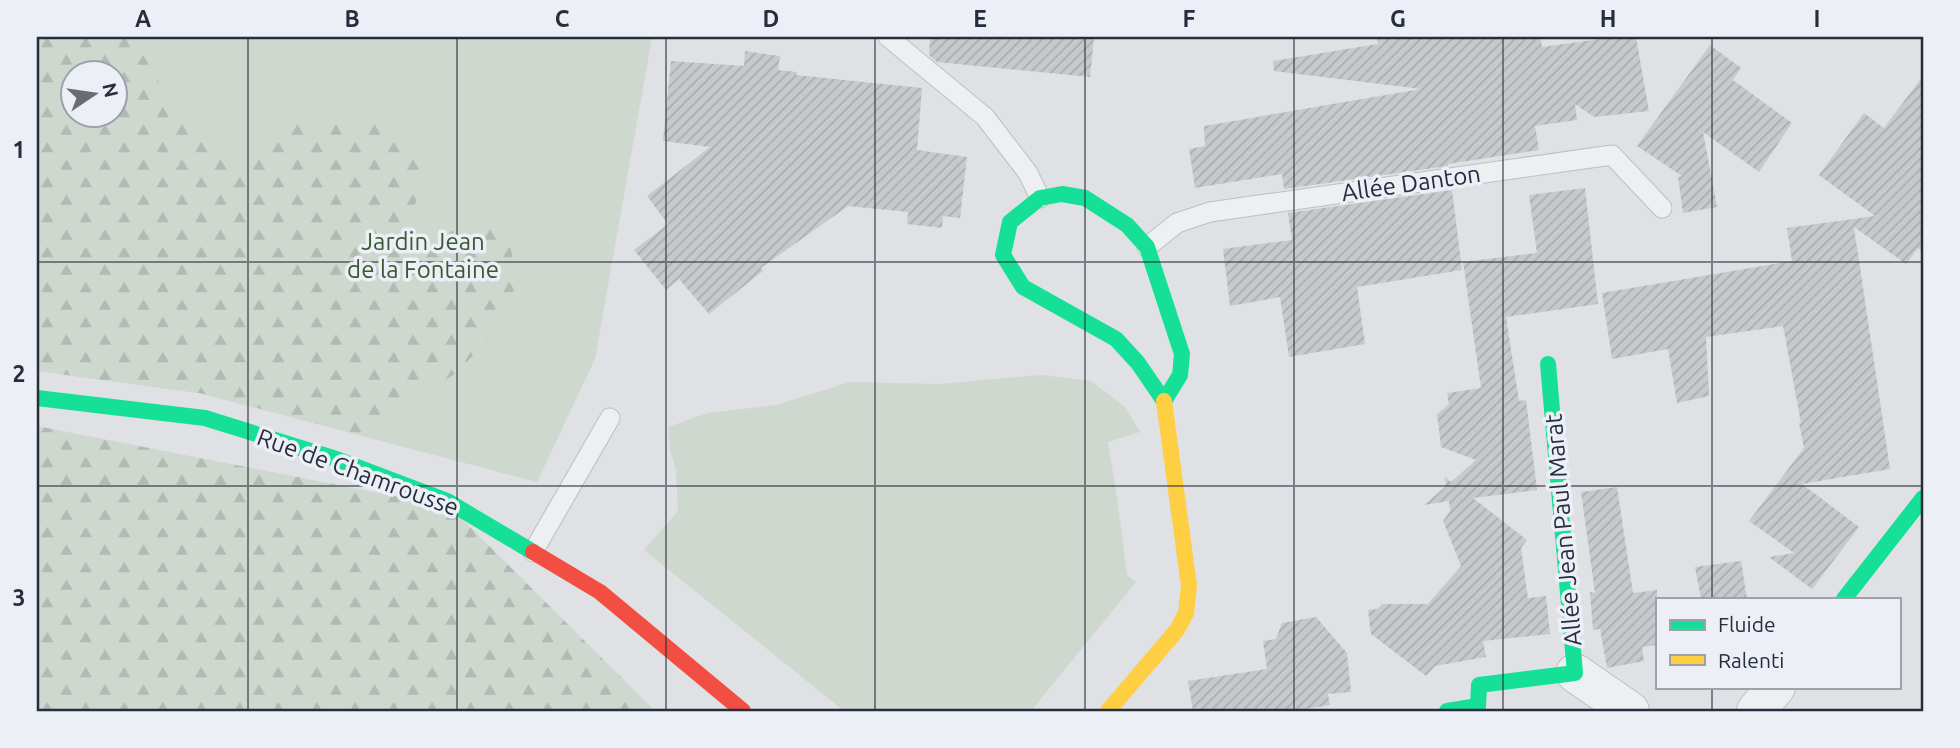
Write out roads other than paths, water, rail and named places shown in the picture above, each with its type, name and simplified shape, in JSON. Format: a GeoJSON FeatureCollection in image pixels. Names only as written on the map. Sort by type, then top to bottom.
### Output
{"type":"FeatureCollection","features":[{"type":"Feature","properties":{"kind":"street"},"geometry":{"type":"LineString","coordinates":[[1108,711],[1177,630],[1186,613],[1189,586],[1164,401],[1138,363],[1116,339],[1023,287],[1003,255],[1010,222],[1040,198],[1062,194],[1085,198],[1128,225],[1147,247],[1181,354],[1180,375],[1164,401]]}},
{"type":"Feature","properties":{"kind":"street","name":"Allée Jean Paul Marat"},"geometry":{"type":"LineString","coordinates":[[1447,711],[1478,706],[1479,685],[1575,673],[1548,364]]}},
{"type":"Feature","properties":{"kind":"street","name":"Rue de Chamrousse"},"geometry":{"type":"LineString","coordinates":[[37,398],[205,418],[323,455],[447,500],[600,592],[743,711]]}},
{"type":"Feature","properties":{"kind":"street"},"geometry":{"type":"LineString","coordinates":[[1845,598],[1923,498]]}},
{"type":"Feature","properties":{"kind":"street"},"geometry":{"type":"LineString","coordinates":[[1575,673],[1630,711]]}},
{"type":"Feature","properties":{"kind":"street"},"geometry":{"type":"LineString","coordinates":[[1756,711],[1775,688]]}},
{"type":"Feature","properties":{"kind":"lane"},"geometry":{"type":"LineString","coordinates":[[888,37],[985,117],[1028,173],[1040,198]]}},
{"type":"Feature","properties":{"kind":"lane","name":"Allée Danton"},"geometry":{"type":"LineString","coordinates":[[1147,247],[1177,223],[1210,212],[1612,155],[1662,208]]}},
{"type":"Feature","properties":{"kind":"lane"},"geometry":{"type":"LineString","coordinates":[[533,552],[610,418]]}},
{"type":"Feature","properties":{"kind":"park label","name":"Jardin Jean de la Fontaine"},"geometry":{"type":"Point","coordinates":[423,255]}}]}
